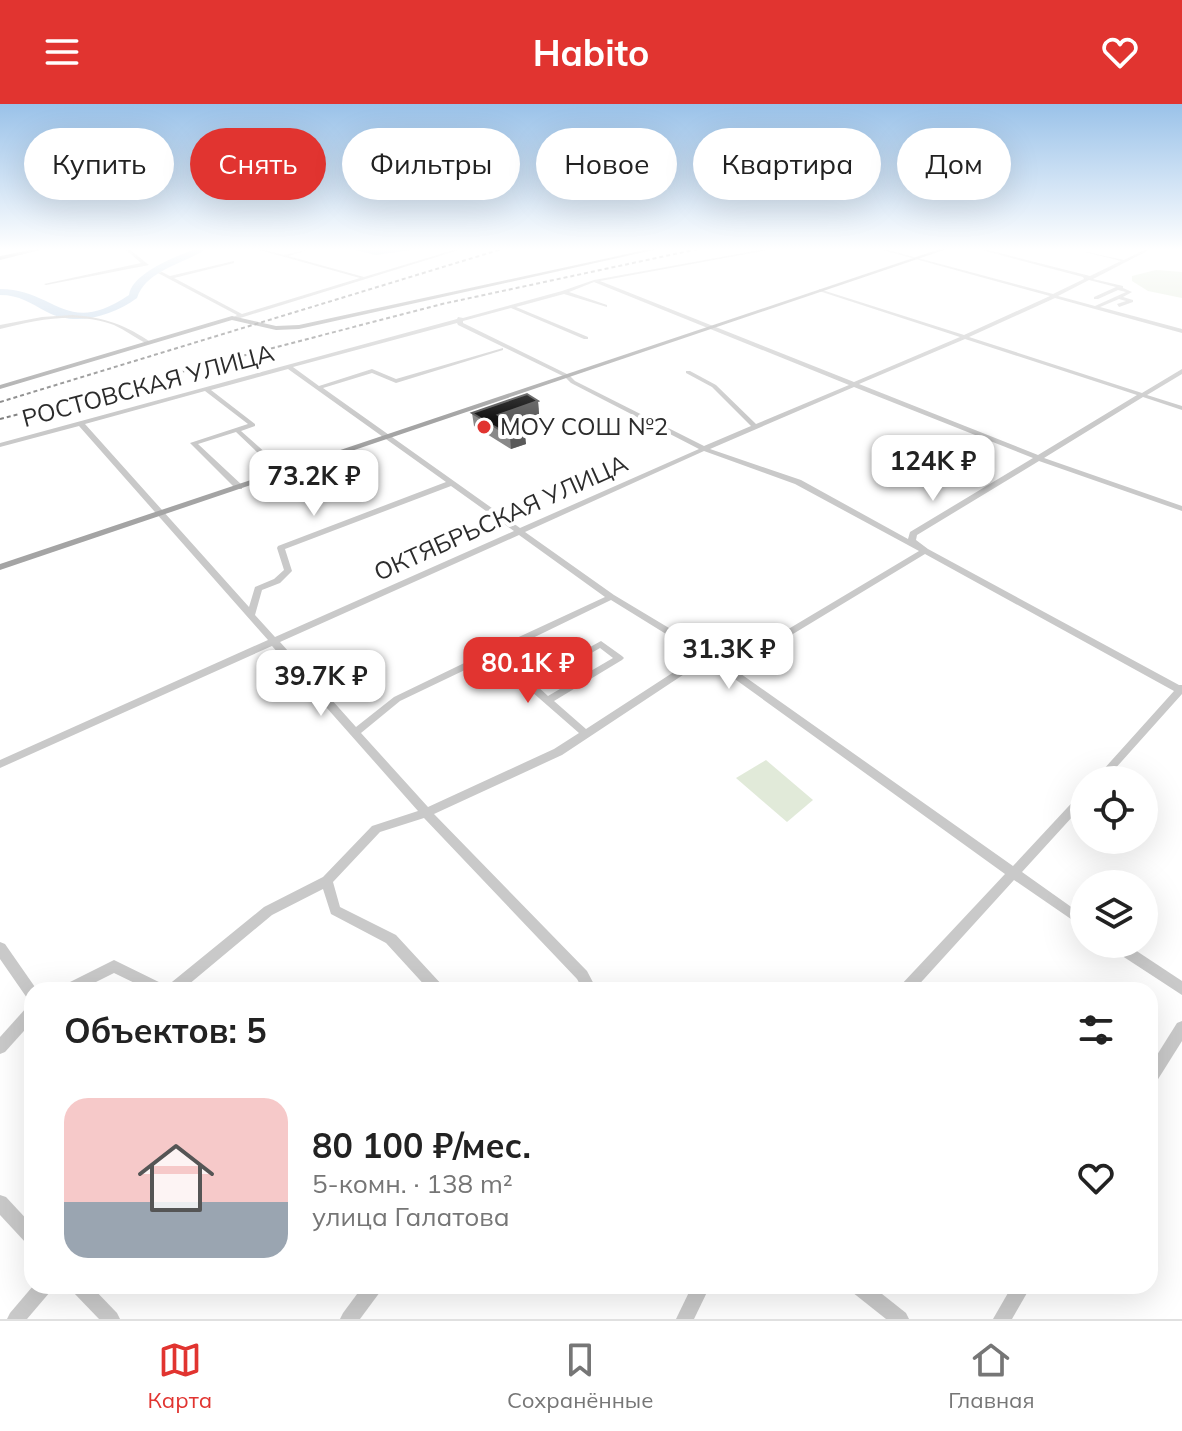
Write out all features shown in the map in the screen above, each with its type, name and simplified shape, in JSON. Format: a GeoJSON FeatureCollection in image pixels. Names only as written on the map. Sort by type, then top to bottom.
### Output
{"type":"FeatureCollection","features":[{"type":"Feature","properties":{"kind":"main road"},"geometry":{"type":"LineString","coordinates":[[0,387],[239,316],[270,327],[299,327],[396,306]]}},
{"type":"Feature","properties":{"kind":"main road"},"geometry":{"type":"LineString","coordinates":[[0,567],[774,306]]}},
{"type":"Feature","properties":{"kind":"street"},"geometry":{"type":"LineString","coordinates":[[220,306],[239,316],[273,306]]}},
{"type":"Feature","properties":{"kind":"street"},"geometry":{"type":"LineString","coordinates":[[510,306],[586,338]]}},
{"type":"Feature","properties":{"kind":"street","name":"РОСТОВСКАЯ УЛИЦА"},"geometry":{"type":"LineString","coordinates":[[0,445],[510,306]]}},
{"type":"Feature","properties":{"kind":"street"},"geometry":{"type":"LineString","coordinates":[[660,306],[1038,458],[1182,509]]}},
{"type":"Feature","properties":{"kind":"street"},"geometry":{"type":"LineString","coordinates":[[869,306],[1182,408]]}},
{"type":"Feature","properties":{"kind":"street","name":"ОКТЯБРЬСКАЯ УЛИЦА"},"geometry":{"type":"LineString","coordinates":[[0,764],[754,426],[1033,306]]}},
{"type":"Feature","properties":{"kind":"street"},"geometry":{"type":"LineString","coordinates":[[1091,306],[1182,331]]}},
{"type":"Feature","properties":{"kind":"street"},"geometry":{"type":"LineString","coordinates":[[0,327],[43,316],[107,322],[149,343]]}},
{"type":"Feature","properties":{"kind":"street"},"geometry":{"type":"LineString","coordinates":[[460,318],[460,324],[704,449],[798,482],[1181,690],[1112,766]]}},
{"type":"Feature","properties":{"kind":"street"},"geometry":{"type":"LineString","coordinates":[[444,323],[563,377]]}},
{"type":"Feature","properties":{"kind":"street"},"geometry":{"type":"LineString","coordinates":[[318,388],[372,371],[396,381],[501,349]]}},
{"type":"Feature","properties":{"kind":"street"},"geometry":{"type":"LineString","coordinates":[[288,366],[611,597],[707,655],[1070,914]]}},
{"type":"Feature","properties":{"kind":"street"},"geometry":{"type":"LineString","coordinates":[[925,551],[912,541],[913,534],[1182,371]]}},
{"type":"Feature","properties":{"kind":"street"},"geometry":{"type":"LineString","coordinates":[[688,372],[714,386],[754,426]]}},
{"type":"Feature","properties":{"kind":"street"},"geometry":{"type":"LineString","coordinates":[[206,389],[253,425],[193,443],[239,487]]}},
{"type":"Feature","properties":{"kind":"street"},"geometry":{"type":"LineString","coordinates":[[81,424],[426,813],[586,982]]}},
{"type":"Feature","properties":{"kind":"street"},"geometry":{"type":"LineString","coordinates":[[237,430],[283,472]]}},
{"type":"Feature","properties":{"kind":"street"},"geometry":{"type":"LineString","coordinates":[[251,615],[258,589],[277,581],[288,571],[281,548],[451,483]]}},
{"type":"Feature","properties":{"kind":"street"},"geometry":{"type":"LineString","coordinates":[[182,982],[268,911],[327,881],[376,829],[426,813],[558,752],[707,655],[757,652],[925,551]]}},
{"type":"Feature","properties":{"kind":"street"},"geometry":{"type":"LineString","coordinates":[[356,732],[397,699],[611,597]]}},
{"type":"Feature","properties":{"kind":"street"},"geometry":{"type":"LineString","coordinates":[[530,684],[601,644],[619,658],[548,700]]}},
{"type":"Feature","properties":{"kind":"street"},"geometry":{"type":"LineString","coordinates":[[492,652],[586,734]]}},
{"type":"Feature","properties":{"kind":"street"},"geometry":{"type":"LineString","coordinates":[[913,982],[1070,812]]}},
{"type":"Feature","properties":{"kind":"street"},"geometry":{"type":"LineString","coordinates":[[327,881],[335,910],[391,939],[431,982]]}},
{"type":"Feature","properties":{"kind":"street"},"geometry":{"type":"LineString","coordinates":[[0,948],[24,982]]}},
{"type":"Feature","properties":{"kind":"street"},"geometry":{"type":"LineString","coordinates":[[1136,958],[1182,989]]}},
{"type":"Feature","properties":{"kind":"street"},"geometry":{"type":"LineString","coordinates":[[83,982],[114,966],[146,982]]}},
{"type":"Feature","properties":{"kind":"street"},"geometry":{"type":"LineString","coordinates":[[0,1047],[24,1021]]}},
{"type":"Feature","properties":{"kind":"street"},"geometry":{"type":"LineString","coordinates":[[1158,1066],[1182,1028]]}},
{"type":"Feature","properties":{"kind":"street"},"geometry":{"type":"LineString","coordinates":[[0,1203],[24,1228]]}},
{"type":"Feature","properties":{"kind":"street"},"geometry":{"type":"LineString","coordinates":[[16,1319],[37,1294]]}},
{"type":"Feature","properties":{"kind":"street"},"geometry":{"type":"LineString","coordinates":[[87,1294],[111,1319]]}},
{"type":"Feature","properties":{"kind":"street"},"geometry":{"type":"LineString","coordinates":[[349,1319],[368,1294]]}},
{"type":"Feature","properties":{"kind":"street"},"geometry":{"type":"LineString","coordinates":[[685,1319],[697,1294]]}},
{"type":"Feature","properties":{"kind":"street"},"geometry":{"type":"LineString","coordinates":[[868,1294],[900,1319]]}},
{"type":"Feature","properties":{"kind":"street"},"geometry":{"type":"LineString","coordinates":[[1002,1319],[1017,1294]]}},
{"type":"Feature","properties":{"kind":"green space"},"geometry":{"type":"Polygon","coordinates":[[[766,760],[813,800],[787,822],[736,778],[766,760]]]}},
{"type":"Feature","properties":{"kind":"building"},"geometry":{"type":"Polygon","coordinates":[[[527,394],[538,401],[498,415],[525,431],[510,436],[472,413],[527,394]]]}},
{"type":"Feature","properties":{"kind":"waterway"},"geometry":{"type":"LineString","coordinates":[[44,306],[72,316],[94,314],[119,306]]}},
{"type":"Feature","properties":{"kind":"railway"},"geometry":{"type":"LineString","coordinates":[[0,402],[316,306]]}},
{"type":"Feature","properties":{"kind":"railway"},"geometry":{"type":"LineString","coordinates":[[0,419],[435,306]]}},
{"type":"Feature","properties":{"kind":"place","name":"МОУ СОШ №2"},"geometry":{"type":"Point","coordinates":[484,427]}}]}
